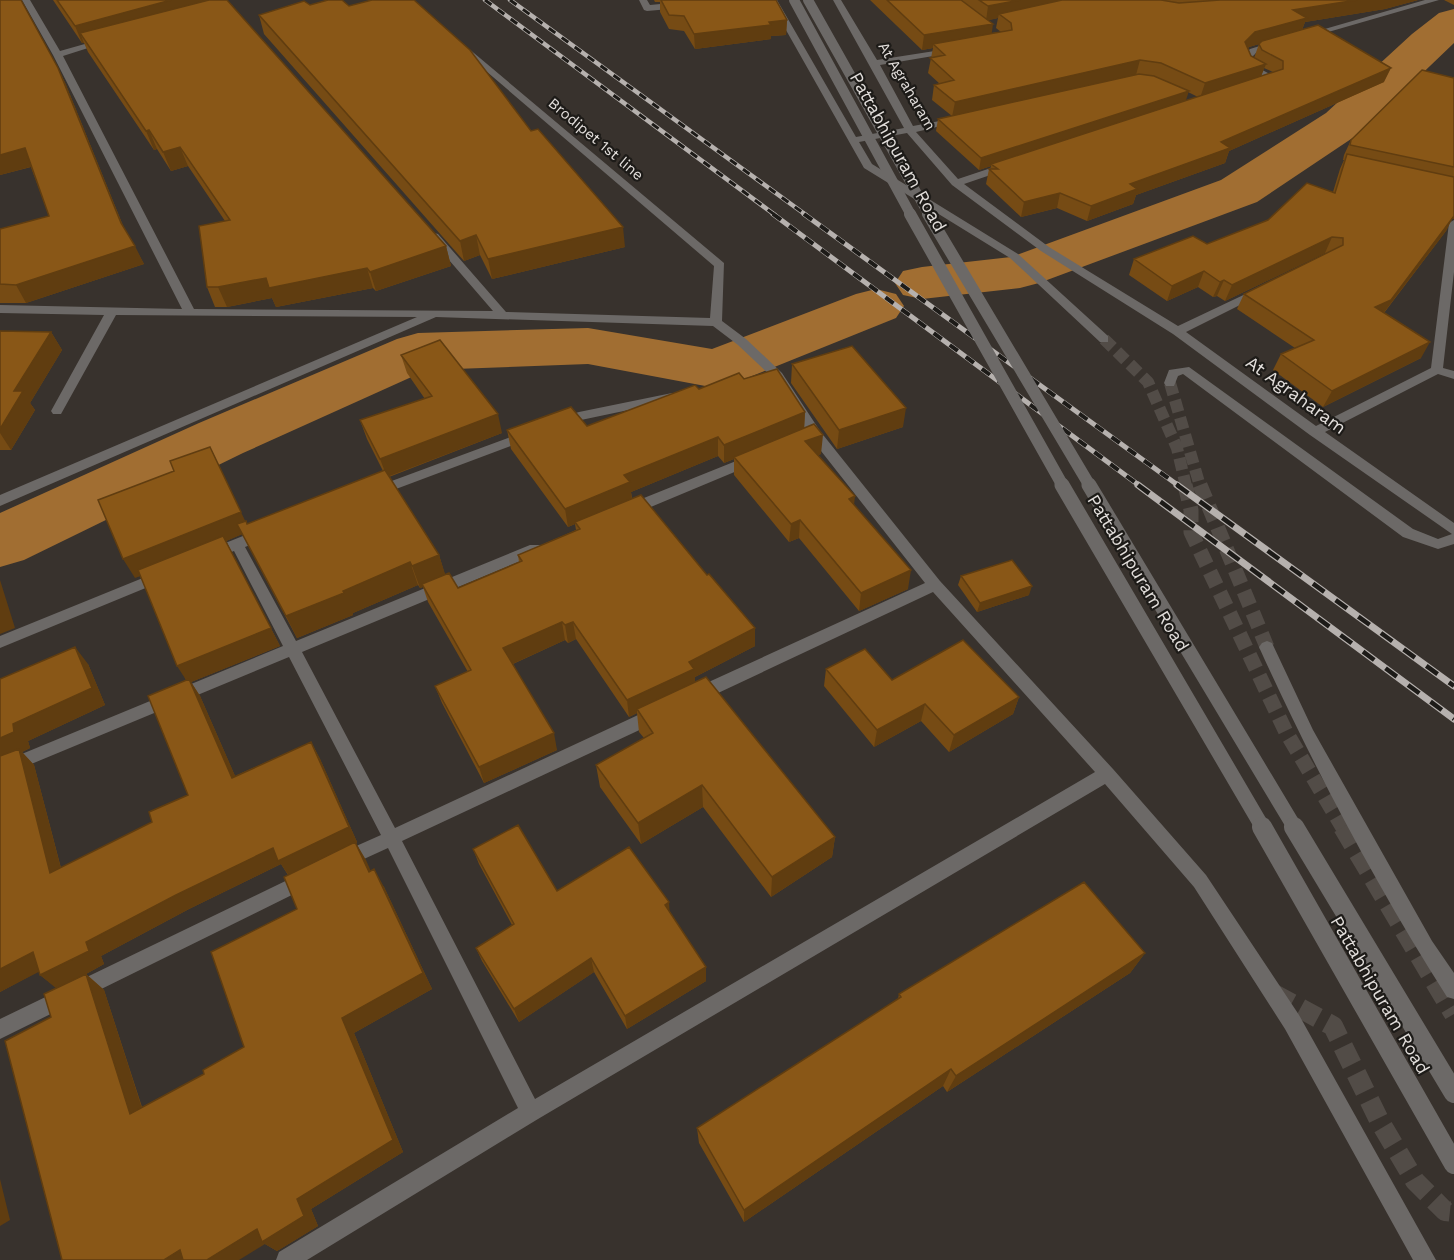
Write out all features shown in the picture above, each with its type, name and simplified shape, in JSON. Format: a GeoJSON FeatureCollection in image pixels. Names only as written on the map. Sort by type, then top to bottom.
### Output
{"type":"FeatureCollection","features":[{"type":"Feature","properties":{"kind":"street"},"geometry":{"type":"LineString","coordinates":[[26,0],[58,55],[190,313]]}},
{"type":"Feature","properties":{"kind":"street"},"geometry":{"type":"LineString","coordinates":[[643,0],[647,8],[689,4]]}},
{"type":"Feature","properties":{"kind":"street"},"geometry":{"type":"LineString","coordinates":[[773,0],[868,166],[1014,256],[1104,339]]}},
{"type":"Feature","properties":{"kind":"street","name":"Pattabhipuram Road"},"geometry":{"type":"LineString","coordinates":[[794,0],[881,162],[1023,416],[1193,705],[1454,1164]]}},
{"type":"Feature","properties":{"kind":"street","name":"Pattabhipuram Road"},"geometry":{"type":"LineString","coordinates":[[808,0],[941,236],[1030,387],[1454,1092]]}},
{"type":"Feature","properties":{"kind":"street","name":"At Agraharam"},"geometry":{"type":"LineString","coordinates":[[837,0],[911,132],[957,183],[1045,249],[1178,331],[1315,432],[1454,530]]}},
{"type":"Feature","properties":{"kind":"street"},"geometry":{"type":"LineString","coordinates":[[1298,38],[1435,0]]}},
{"type":"Feature","properties":{"kind":"street","name":"Brodipet 1st line"},"geometry":{"type":"LineString","coordinates":[[453,38],[720,265],[716,322]]}},
{"type":"Feature","properties":{"kind":"street"},"geometry":{"type":"LineString","coordinates":[[58,55],[113,39]]}},
{"type":"Feature","properties":{"kind":"street"},"geometry":{"type":"LineString","coordinates":[[1252,86],[1274,80],[1251,68],[1246,58],[1252,51],[1287,41]]}},
{"type":"Feature","properties":{"kind":"street"},"geometry":{"type":"LineString","coordinates":[[874,63],[957,49]]}},
{"type":"Feature","properties":{"kind":"street"},"geometry":{"type":"LineString","coordinates":[[853,141],[911,132],[967,119]]}},
{"type":"Feature","properties":{"kind":"street"},"geometry":{"type":"LineString","coordinates":[[957,183],[1022,161]]}},
{"type":"Feature","properties":{"kind":"street"},"geometry":{"type":"LineString","coordinates":[[1437,370],[1454,223]]}},
{"type":"Feature","properties":{"kind":"street"},"geometry":{"type":"LineString","coordinates":[[424,225],[503,315]]}},
{"type":"Feature","properties":{"kind":"street"},"geometry":{"type":"LineString","coordinates":[[1178,331],[1269,287]]}},
{"type":"Feature","properties":{"kind":"street"},"geometry":{"type":"LineString","coordinates":[[0,309],[190,313],[436,313],[716,322],[742,342],[769,373],[810,436],[935,585],[1107,774],[1200,881],[1292,1022],[1425,1260]]}},
{"type":"Feature","properties":{"kind":"street"},"geometry":{"type":"LineString","coordinates":[[57,411],[113,310]]}},
{"type":"Feature","properties":{"kind":"street"},"geometry":{"type":"LineString","coordinates":[[0,501],[436,313]]}},
{"type":"Feature","properties":{"kind":"street"},"geometry":{"type":"LineString","coordinates":[[1170,383],[1173,372],[1185,370],[1199,378],[1408,533],[1438,544],[1454,539]]}},
{"type":"Feature","properties":{"kind":"street"},"geometry":{"type":"LineString","coordinates":[[1315,432],[1437,370],[1454,375]]}},
{"type":"Feature","properties":{"kind":"street"},"geometry":{"type":"LineString","coordinates":[[358,498],[579,416],[684,395]]}},
{"type":"Feature","properties":{"kind":"street"},"geometry":{"type":"LineString","coordinates":[[619,515],[760,456]]}},
{"type":"Feature","properties":{"kind":"street"},"geometry":{"type":"LineString","coordinates":[[205,557],[281,527]]}},
{"type":"Feature","properties":{"kind":"street"},"geometry":{"type":"LineString","coordinates":[[0,770],[553,542]]}},
{"type":"Feature","properties":{"kind":"street"},"geometry":{"type":"LineString","coordinates":[[237,544],[391,837],[531,1112]]}},
{"type":"Feature","properties":{"kind":"street"},"geometry":{"type":"LineString","coordinates":[[0,642],[172,571]]}},
{"type":"Feature","properties":{"kind":"street"},"geometry":{"type":"LineString","coordinates":[[0,1029],[391,837],[935,585]]}},
{"type":"Feature","properties":{"kind":"street"},"geometry":{"type":"LineString","coordinates":[[1267,647],[1307,734],[1426,947],[1454,990]]}},
{"type":"Feature","properties":{"kind":"street"},"geometry":{"type":"LineString","coordinates":[[287,1260],[531,1112],[1107,774]]}},
{"type":"Feature","properties":{"kind":"building"},"geometry":{"type":"Polygon","coordinates":[[[0,0],[21,0],[58,68],[121,223],[135,246],[16,285],[0,284],[0,229],[49,216],[25,148],[0,155],[0,0]]]}},
{"type":"Feature","properties":{"kind":"building"},"geometry":{"type":"Polygon","coordinates":[[[57,0],[171,0],[75,26],[57,0]]]}},
{"type":"Feature","properties":{"kind":"building"},"geometry":{"type":"Polygon","coordinates":[[[209,0],[227,0],[446,246],[370,272],[367,268],[269,288],[266,278],[207,287],[199,226],[230,220],[180,147],[163,152],[149,130],[146,131],[80,33],[209,0]]]}},
{"type":"Feature","properties":{"kind":"building"},"geometry":{"type":"Polygon","coordinates":[[[328,0],[342,0],[349,6],[372,0],[414,0],[470,50],[531,131],[538,129],[623,227],[488,259],[476,235],[460,241],[259,15],[304,1],[310,5],[328,0]]]}},
{"type":"Feature","properties":{"kind":"building"},"geometry":{"type":"Polygon","coordinates":[[[661,0],[776,0],[787,20],[769,22],[771,25],[694,34],[684,16],[669,15],[661,0]]]}},
{"type":"Feature","properties":{"kind":"building"},"geometry":{"type":"Polygon","coordinates":[[[887,0],[961,0],[993,24],[924,35],[887,0]]]}},
{"type":"Feature","properties":{"kind":"building"},"geometry":{"type":"Polygon","coordinates":[[[979,0],[1020,0],[988,6],[979,0]]]}},
{"type":"Feature","properties":{"kind":"building"},"geometry":{"type":"Polygon","coordinates":[[[1062,0],[1161,0],[1179,3],[1220,0],[1357,0],[1293,10],[1307,18],[1255,32],[1245,42],[1251,56],[1266,64],[1205,83],[1161,63],[1140,60],[955,102],[934,85],[954,80],[930,58],[945,55],[933,44],[1012,30],[1011,23],[999,14],[1062,0]]]}},
{"type":"Feature","properties":{"kind":"building"},"geometry":{"type":"Polygon","coordinates":[[[1318,25],[1391,68],[1221,142],[1230,148],[1130,184],[1137,189],[1091,206],[1060,193],[1024,202],[989,169],[998,169],[991,164],[1283,69],[1283,61],[1262,50],[1259,44],[1262,41],[1318,25]]]}},
{"type":"Feature","properties":{"kind":"building"},"geometry":{"type":"Polygon","coordinates":[[[1422,70],[1454,78],[1454,167],[1350,145],[1351,140],[1422,70]]]}},
{"type":"Feature","properties":{"kind":"building"},"geometry":{"type":"Polygon","coordinates":[[[1139,74],[1154,76],[1189,91],[981,158],[938,119],[1139,74]]]}},
{"type":"Feature","properties":{"kind":"building"},"geometry":{"type":"Polygon","coordinates":[[[1347,154],[1454,177],[1454,216],[1391,300],[1375,307],[1430,342],[1332,391],[1281,354],[1314,340],[1244,294],[1343,245],[1343,238],[1332,237],[1232,285],[1224,280],[1220,282],[1204,271],[1172,286],[1134,259],[1193,236],[1207,244],[1268,220],[1307,183],[1335,193],[1347,154]]]}},
{"type":"Feature","properties":{"kind":"building"},"geometry":{"type":"Polygon","coordinates":[[[0,331],[51,332],[14,391],[23,391],[0,429],[0,331]]]}},
{"type":"Feature","properties":{"kind":"building"},"geometry":{"type":"Polygon","coordinates":[[[440,340],[498,414],[380,459],[360,420],[432,396],[401,355],[440,340]]]}},
{"type":"Feature","properties":{"kind":"building"},"geometry":{"type":"Polygon","coordinates":[[[852,346],[906,408],[839,430],[792,364],[852,346]]]}},
{"type":"Feature","properties":{"kind":"building"},"geometry":{"type":"Polygon","coordinates":[[[777,369],[805,412],[724,445],[718,437],[624,475],[630,482],[565,509],[507,430],[571,407],[587,426],[695,385],[699,389],[739,373],[744,379],[777,369]]]}},
{"type":"Feature","properties":{"kind":"building"},"geometry":{"type":"Polygon","coordinates":[[[814,424],[823,435],[805,441],[855,496],[849,499],[911,570],[861,593],[800,520],[791,524],[734,457],[814,424]]]}},
{"type":"Feature","properties":{"kind":"building"},"geometry":{"type":"Polygon","coordinates":[[[210,447],[241,512],[123,559],[98,500],[174,471],[170,461],[210,447]]]}},
{"type":"Feature","properties":{"kind":"building"},"geometry":{"type":"Polygon","coordinates":[[[385,470],[439,555],[412,566],[410,562],[343,591],[344,593],[286,616],[237,524],[246,521],[247,524],[385,470]]]}},
{"type":"Feature","properties":{"kind":"building"},"geometry":{"type":"Polygon","coordinates":[[[641,495],[707,575],[709,574],[755,628],[689,662],[694,669],[627,700],[573,622],[565,625],[562,622],[503,648],[554,733],[479,767],[435,686],[471,670],[422,584],[449,573],[458,588],[522,561],[518,555],[580,529],[575,522],[641,495]]]}},
{"type":"Feature","properties":{"kind":"building"},"geometry":{"type":"Polygon","coordinates":[[[223,536],[271,628],[177,666],[138,570],[223,536]]]}},
{"type":"Feature","properties":{"kind":"building"},"geometry":{"type":"Polygon","coordinates":[[[1012,560],[1032,586],[980,603],[961,576],[1012,560]]]}},
{"type":"Feature","properties":{"kind":"building"},"geometry":{"type":"Polygon","coordinates":[[[963,640],[1019,697],[954,735],[925,704],[877,730],[826,669],[865,649],[892,680],[963,640]]]}},
{"type":"Feature","properties":{"kind":"building"},"geometry":{"type":"Polygon","coordinates":[[[75,647],[92,688],[13,724],[14,732],[0,738],[0,679],[75,647]]]}},
{"type":"Feature","properties":{"kind":"building"},"geometry":{"type":"Polygon","coordinates":[[[706,677],[835,837],[772,877],[702,785],[638,823],[596,765],[653,733],[637,709],[706,677]]]}},
{"type":"Feature","properties":{"kind":"building"},"geometry":{"type":"Polygon","coordinates":[[[189,679],[232,778],[311,742],[349,827],[278,861],[273,848],[86,942],[89,951],[40,975],[33,952],[0,969],[0,756],[19,749],[50,873],[152,822],[149,812],[188,795],[148,696],[189,679]]]}},
{"type":"Feature","properties":{"kind":"building"},"geometry":{"type":"Polygon","coordinates":[[[518,825],[557,891],[629,847],[669,902],[665,905],[706,967],[625,1016],[591,958],[514,1009],[476,948],[514,924],[473,849],[518,825]]]}},
{"type":"Feature","properties":{"kind":"building"},"geometry":{"type":"Polygon","coordinates":[[[355,842],[369,872],[374,869],[423,973],[342,1018],[393,1140],[297,1199],[304,1216],[262,1242],[257,1229],[207,1260],[183,1260],[180,1250],[164,1260],[62,1260],[5,1041],[51,1017],[44,994],[86,974],[130,1114],[204,1074],[203,1070],[244,1047],[211,952],[297,909],[284,877],[355,842]]]}},
{"type":"Feature","properties":{"kind":"building"},"geometry":{"type":"Polygon","coordinates":[[[1084,882],[1145,953],[956,1076],[951,1069],[744,1210],[697,1128],[901,997],[899,994],[1084,882]]]}},
{"type":"Feature","properties":{"kind":"waterway"},"geometry":{"type":"LineString","coordinates":[[922,283],[1020,272],[1239,191],[1343,123],[1427,43],[1454,22]]}},
{"type":"Feature","properties":{"kind":"waterway"},"geometry":{"type":"LineString","coordinates":[[0,542],[221,438],[418,352],[588,346],[716,369],[876,306]]}},
{"type":"Feature","properties":{"kind":"tunnel"},"geometry":{"type":"LineString","coordinates":[[1104,339],[1148,382],[1177,448],[1186,486]]}},
{"type":"Feature","properties":{"kind":"tunnel"},"geometry":{"type":"LineString","coordinates":[[1170,383],[1200,486]]}},
{"type":"Feature","properties":{"kind":"tunnel"},"geometry":{"type":"LineString","coordinates":[[1185,485],[1191,510],[1191,532],[1286,732],[1343,828]]}},
{"type":"Feature","properties":{"kind":"tunnel"},"geometry":{"type":"LineString","coordinates":[[1200,485],[1267,647]]}},
{"type":"Feature","properties":{"kind":"tunnel"},"geometry":{"type":"LineString","coordinates":[[1343,827],[1454,1014]]}},
{"type":"Feature","properties":{"kind":"tunnel"},"geometry":{"type":"LineString","coordinates":[[1274,994],[1333,1026],[1380,1122],[1415,1181],[1445,1211],[1454,1212]]}},
{"type":"Feature","properties":{"kind":"railway"},"geometry":{"type":"LineString","coordinates":[[485,0],[775,215]]}},
{"type":"Feature","properties":{"kind":"railway"},"geometry":{"type":"LineString","coordinates":[[510,0],[806,215]]}},
{"type":"Feature","properties":{"kind":"railway"},"geometry":{"type":"LineString","coordinates":[[773,214],[1140,486]]}},
{"type":"Feature","properties":{"kind":"railway"},"geometry":{"type":"LineString","coordinates":[[804,214],[1179,486]]}},
{"type":"Feature","properties":{"kind":"railway"},"geometry":{"type":"LineString","coordinates":[[1138,485],[1454,719]]}},
{"type":"Feature","properties":{"kind":"railway"},"geometry":{"type":"LineString","coordinates":[[1177,485],[1454,686]]}}]}
